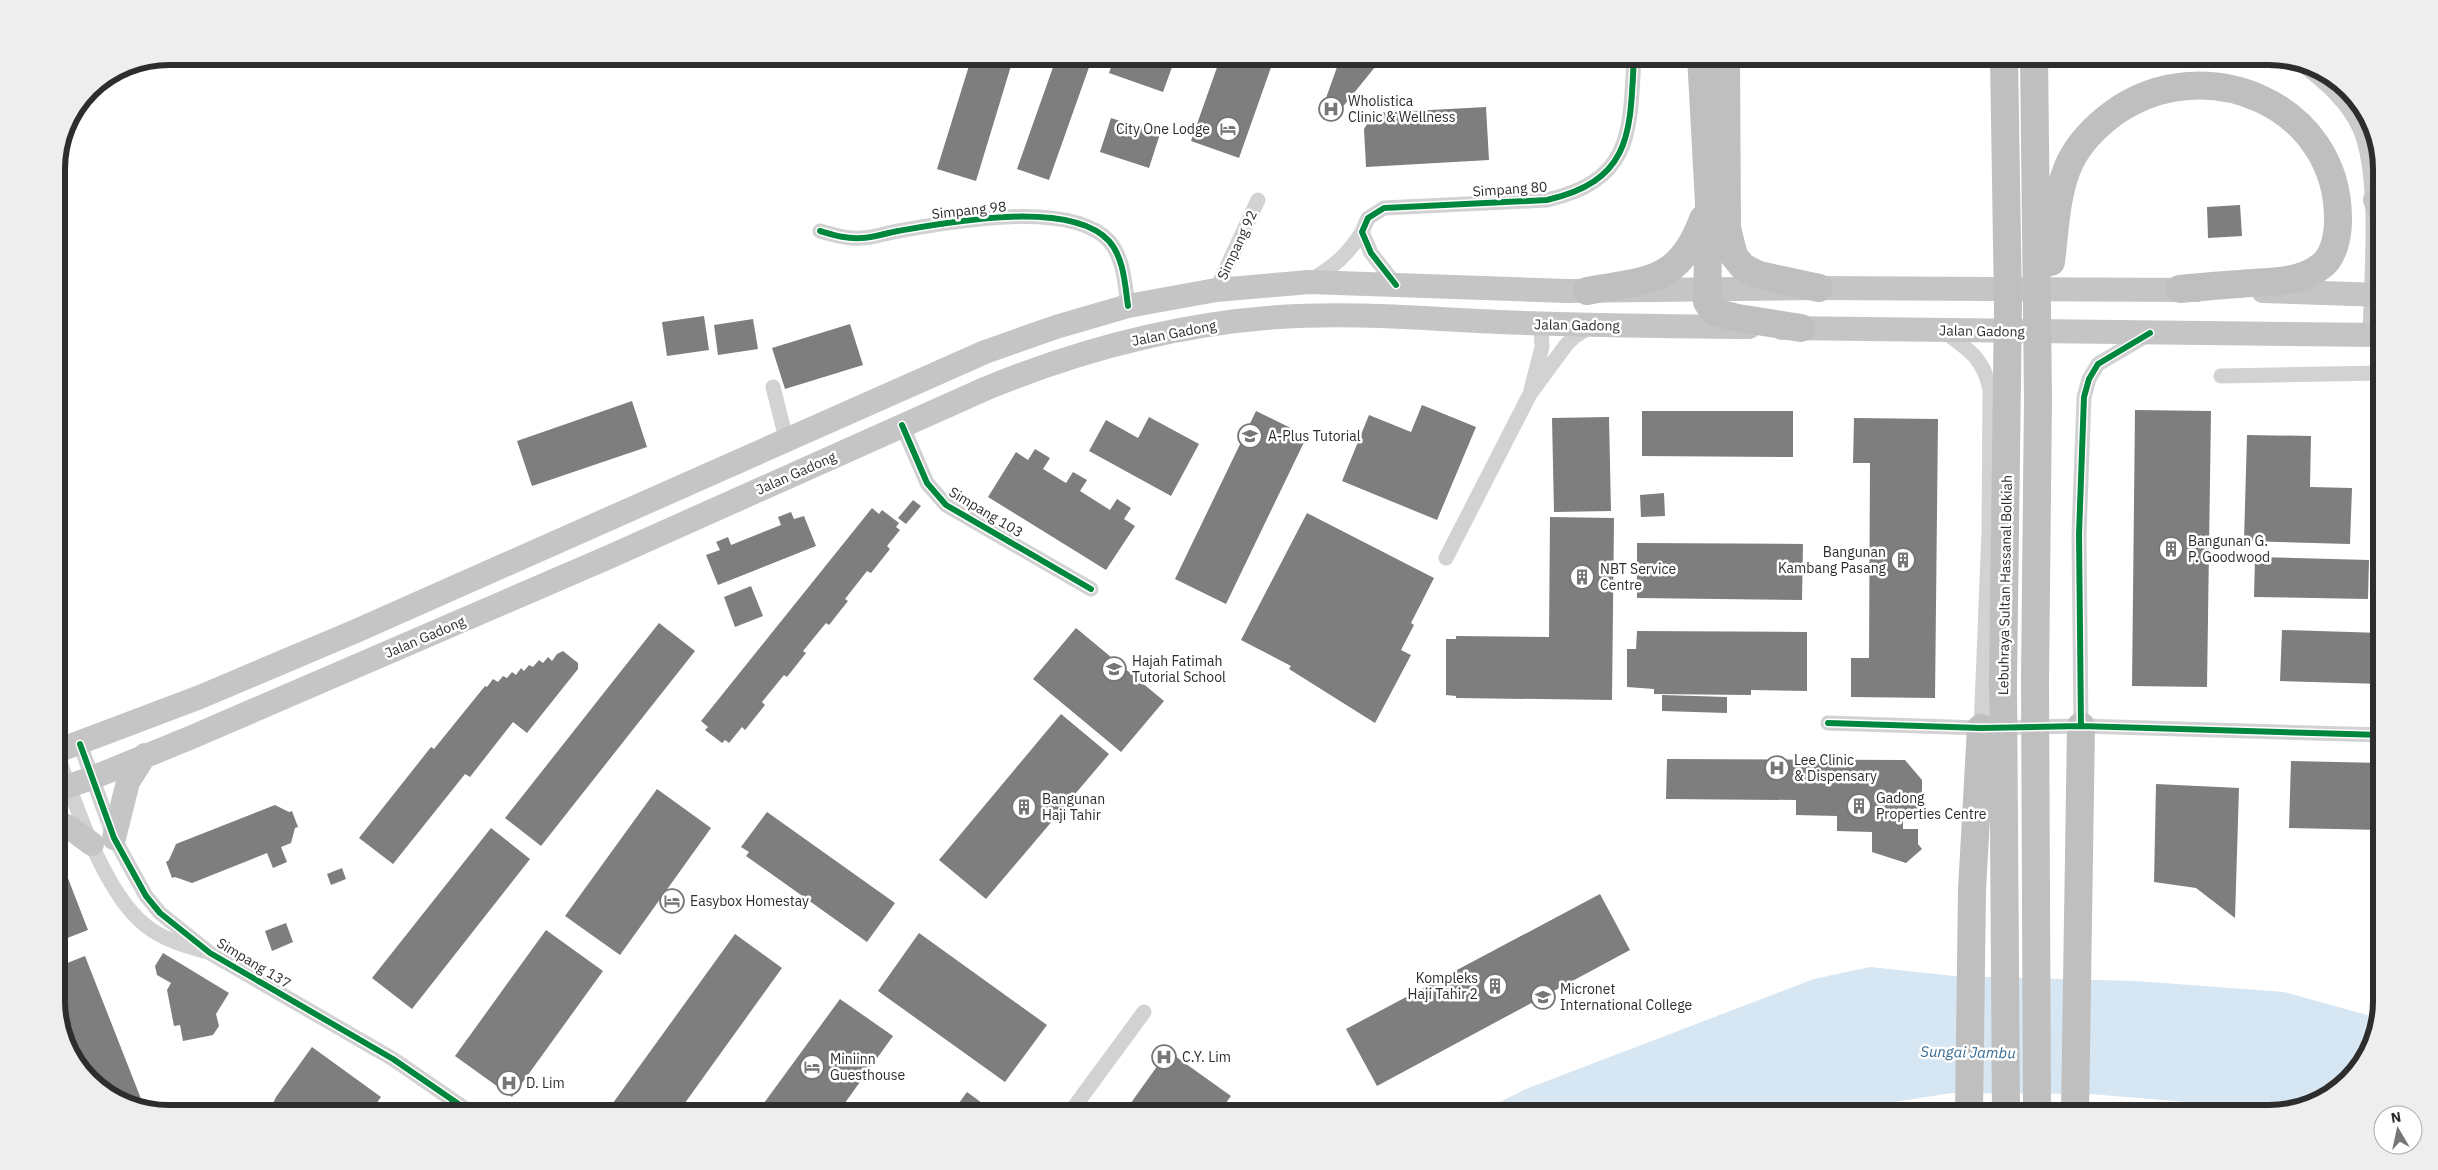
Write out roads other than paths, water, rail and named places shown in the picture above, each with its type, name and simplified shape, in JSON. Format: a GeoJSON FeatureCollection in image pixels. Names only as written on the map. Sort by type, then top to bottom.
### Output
{"type":"FeatureCollection","features":[{"type":"Feature","properties":{"kind":"highway"},"geometry":{"type":"LineString","coordinates":[[1701,65],[1709,204],[1707,302],[1714,312],[1801,328]]}},
{"type":"Feature","properties":{"kind":"highway"},"geometry":{"type":"LineString","coordinates":[[1726,65],[1727,228],[1734,256],[1743,267],[1759,275],[1819,288]]}},
{"type":"Feature","properties":{"kind":"highway","name":"Lebuhraya Sultan Hassanal Bolkiah"},"geometry":{"type":"LineString","coordinates":[[2004,65],[2008,305],[2003,682],[2006,1105]]}},
{"type":"Feature","properties":{"kind":"highway"},"geometry":{"type":"LineString","coordinates":[[2034,65],[2038,355],[2035,680],[2037,1105]]}},
{"type":"Feature","properties":{"kind":"highway"},"geometry":{"type":"LineString","coordinates":[[2038,355],[2063,182],[2070,162],[2080,145],[2107,118],[2123,107],[2160,90],[2200,84],[2224,86],[2266,102],[2306,132],[2319,148],[2329,170],[2335,190],[2338,235],[2331,254],[2322,267],[2305,276],[2282,281],[2180,289]]}},
{"type":"Feature","properties":{"kind":"highway"},"geometry":{"type":"LineString","coordinates":[[1587,291],[1651,279],[1672,269],[1686,256],[1695,241],[1709,204]]}},
{"type":"Feature","properties":{"kind":"highway"},"geometry":{"type":"LineString","coordinates":[[2075,1105],[2081,726]]}},
{"type":"Feature","properties":{"kind":"highway"},"geometry":{"type":"LineString","coordinates":[[1968,1105],[1972,890],[1981,728]]}},
{"type":"Feature","properties":{"kind":"main road"},"geometry":{"type":"LineString","coordinates":[[2334,88],[2347,102],[2362,126],[2373,170]]}},
{"type":"Feature","properties":{"kind":"main road"},"geometry":{"type":"LineString","coordinates":[[65,750],[245,678],[356,631],[787,442],[985,352],[1056,326],[1128,306],[1216,290],[1309,282],[1587,291],[1819,288],[2180,289],[2373,295]]}},
{"type":"Feature","properties":{"kind":"main road","name":"Jalan Gadong"},"geometry":{"type":"LineString","coordinates":[[65,787],[92,778],[662,534],[1004,381],[1058,361],[1149,335],[1217,324],[1280,317],[1357,316],[1592,325],[2150,334],[2373,335]]}},
{"type":"Feature","properties":{"kind":"main road"},"geometry":{"type":"LineString","coordinates":[[356,631],[400,647]]}},
{"type":"Feature","properties":{"kind":"main road"},"geometry":{"type":"LineString","coordinates":[[65,825],[103,841],[128,782],[145,755]]}},
{"type":"Feature","properties":{"kind":"street","name":"Simpang 80"},"geometry":{"type":"LineString","coordinates":[[1309,282],[1334,267],[1351,250],[1368,218],[1384,208],[1547,200],[1572,194],[1592,185],[1606,173],[1619,156],[1627,136],[1633,65]]}},
{"type":"Feature","properties":{"kind":"street","name":"Simpang 92"},"geometry":{"type":"LineString","coordinates":[[1216,290],[1258,200]]}},
{"type":"Feature","properties":{"kind":"street","name":"Simpang 98"},"geometry":{"type":"LineString","coordinates":[[820,231],[839,237],[861,238],[970,219],[1045,218],[1078,223],[1097,231],[1110,242],[1122,265],[1128,306]]}},
{"type":"Feature","properties":{"kind":"street"},"geometry":{"type":"LineString","coordinates":[[1362,232],[1371,253],[1396,285]]}},
{"type":"Feature","properties":{"kind":"street"},"geometry":{"type":"LineString","coordinates":[[1530,394],[1542,347],[1540,324]]}},
{"type":"Feature","properties":{"kind":"street"},"geometry":{"type":"LineString","coordinates":[[1446,558],[1530,394],[1566,345],[1575,336],[1592,325]]}},
{"type":"Feature","properties":{"kind":"street"},"geometry":{"type":"LineString","coordinates":[[1943,331],[1979,360],[1986,373],[1990,390],[1989,533],[1981,728]]}},
{"type":"Feature","properties":{"kind":"street"},"geometry":{"type":"LineString","coordinates":[[2081,726],[2079,534],[2084,397],[2089,379],[2098,364],[2150,334]]}},
{"type":"Feature","properties":{"kind":"street"},"geometry":{"type":"LineString","coordinates":[[2221,376],[2373,373]]}},
{"type":"Feature","properties":{"kind":"street"},"geometry":{"type":"LineString","coordinates":[[773,387],[787,442]]}},
{"type":"Feature","properties":{"kind":"street","name":"Simpang 103"},"geometry":{"type":"LineString","coordinates":[[902,425],[927,483],[942,502],[1091,589]]}},
{"type":"Feature","properties":{"kind":"street"},"geometry":{"type":"LineString","coordinates":[[1828,723],[1981,728],[2081,726],[2373,735]]}},
{"type":"Feature","properties":{"kind":"street","name":"Simpang 137"},"geometry":{"type":"LineString","coordinates":[[80,744],[92,778],[103,841],[123,903],[145,926],[173,942],[210,953]]}},
{"type":"Feature","properties":{"kind":"street","name":"Simpang 137"},"geometry":{"type":"LineString","coordinates":[[65,792],[160,913],[210,953],[393,1059],[460,1105]]}},
{"type":"Feature","properties":{"kind":"street"},"geometry":{"type":"LineString","coordinates":[[1076,1105],[1144,1012]]}},
{"type":"Feature","properties":{"kind":"water","name":"Sungai Jambu"},"geometry":{"type":"Polygon","coordinates":[[[1870,967],[1954,976],[2136,981],[2284,992],[2372,1016],[2365,1041],[2352,1064],[2343,1075],[2315,1094],[2289,1103],[2276,1105],[2223,1105],[2090,1094],[1952,1093],[1874,1105],[1494,1105],[1526,1089],[1814,979],[1870,967]]]}},
{"type":"Feature","properties":{"kind":"place","name":"Wholistica Clinic & Wellness"},"geometry":{"type":"Point","coordinates":[1331,109]}},
{"type":"Feature","properties":{"kind":"place","name":"City One Lodge"},"geometry":{"type":"Point","coordinates":[1228,129]}},
{"type":"Feature","properties":{"kind":"place","name":"A-Plus Tutorial"},"geometry":{"type":"Point","coordinates":[1250,436]}},
{"type":"Feature","properties":{"kind":"place","name":"Bangunan G. P. Goodwood"},"geometry":{"type":"Point","coordinates":[2171,549]}},
{"type":"Feature","properties":{"kind":"place","name":"Bangunan Kambang Pasang"},"geometry":{"type":"Point","coordinates":[1903,560]}},
{"type":"Feature","properties":{"kind":"place","name":"NBT Service Centre"},"geometry":{"type":"Point","coordinates":[1582,577]}},
{"type":"Feature","properties":{"kind":"place","name":"Hajah Fatimah Tutorial School"},"geometry":{"type":"Point","coordinates":[1114,669]}},
{"type":"Feature","properties":{"kind":"place","name":"Lee Clinic & Dispensary"},"geometry":{"type":"Point","coordinates":[1777,768]}},
{"type":"Feature","properties":{"kind":"place","name":"Gadong Properties Centre"},"geometry":{"type":"Point","coordinates":[1859,806]}},
{"type":"Feature","properties":{"kind":"place","name":"Bangunan Haji Tahir"},"geometry":{"type":"Point","coordinates":[1024,807]}},
{"type":"Feature","properties":{"kind":"place","name":"Easybox Homestay"},"geometry":{"type":"Point","coordinates":[672,901]}},
{"type":"Feature","properties":{"kind":"place","name":"Kompleks Haji Tahir 2"},"geometry":{"type":"Point","coordinates":[1495,986]}},
{"type":"Feature","properties":{"kind":"place","name":"Micronet International College"},"geometry":{"type":"Point","coordinates":[1543,997]}},
{"type":"Feature","properties":{"kind":"place","name":"C.Y. Lim"},"geometry":{"type":"Point","coordinates":[1164,1057]}},
{"type":"Feature","properties":{"kind":"place","name":"Miniinn Guesthouse"},"geometry":{"type":"Point","coordinates":[812,1067]}},
{"type":"Feature","properties":{"kind":"place","name":"D. Lim"},"geometry":{"type":"Point","coordinates":[509,1083]}}]}
